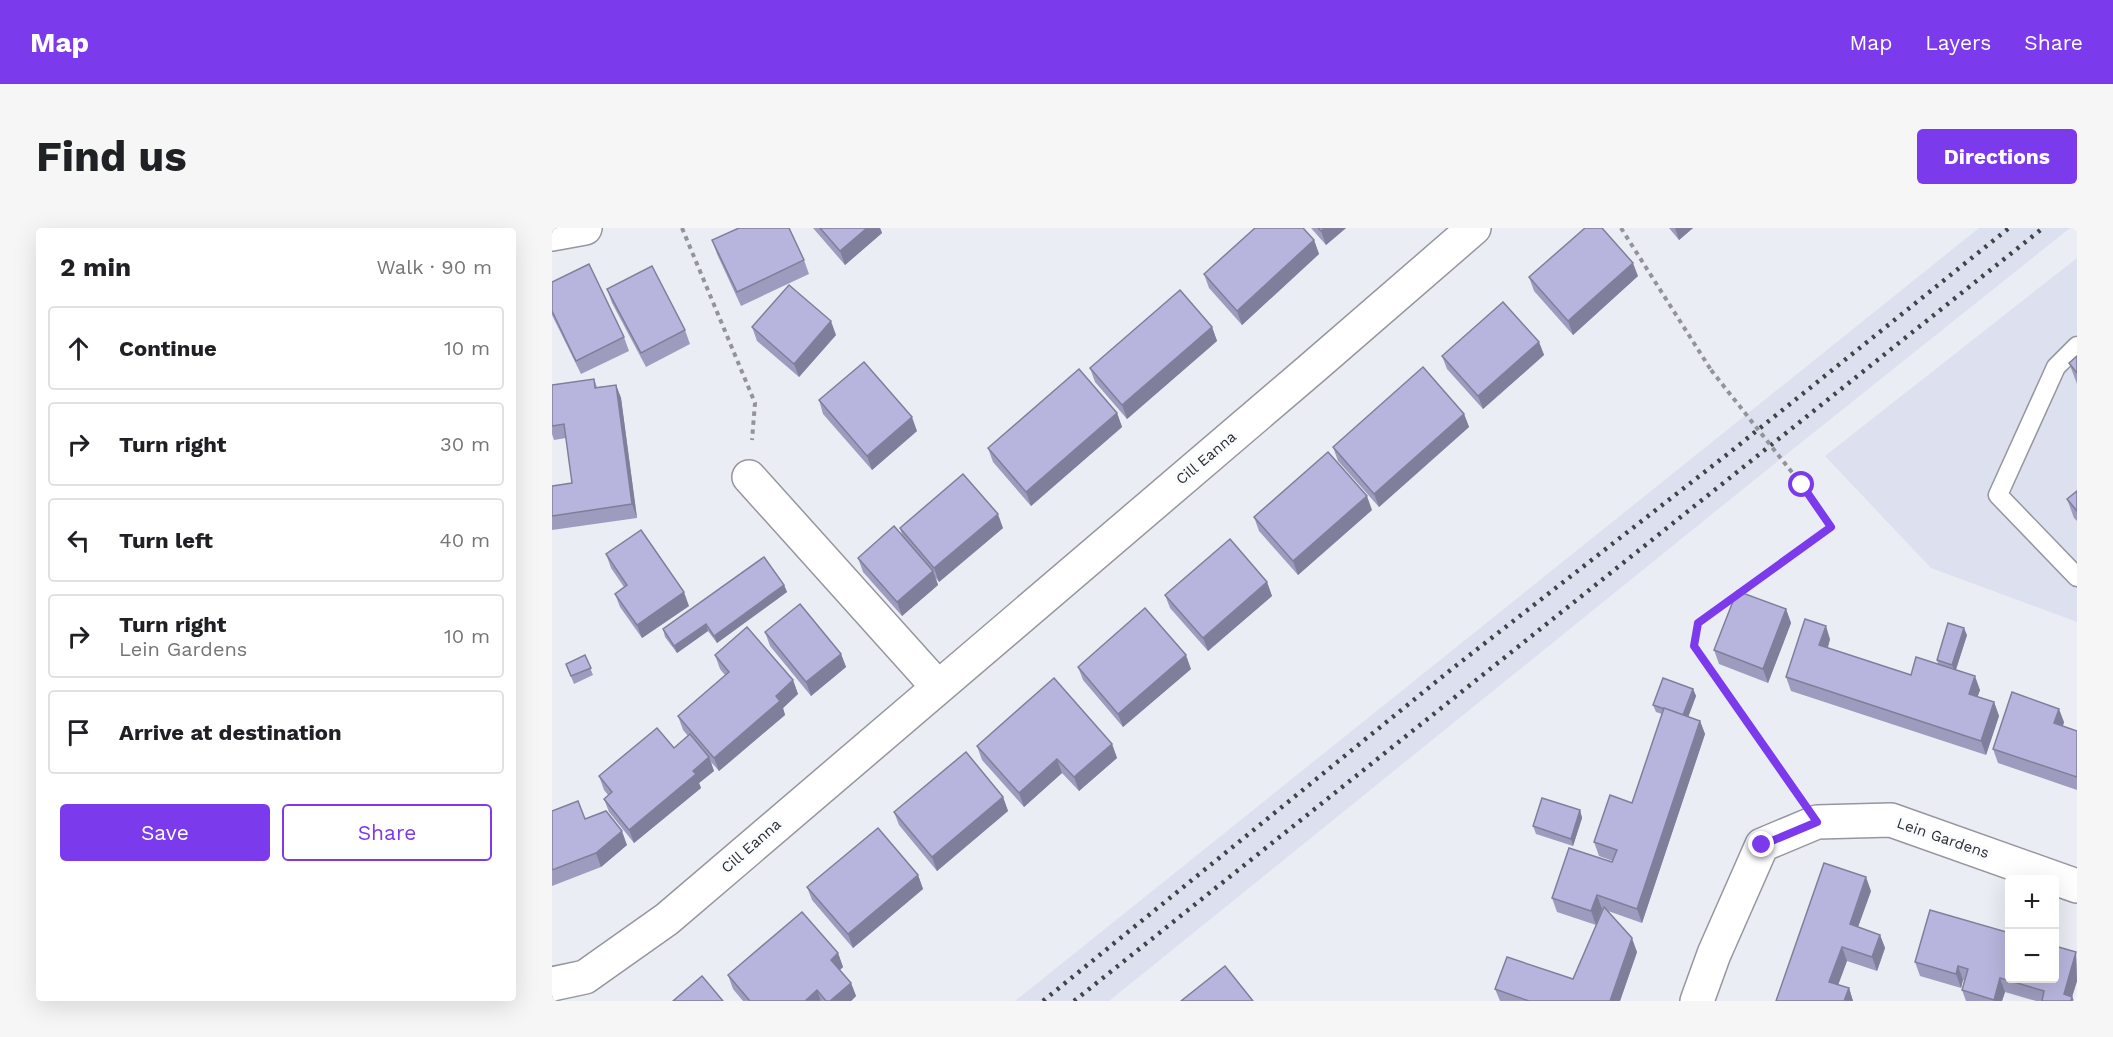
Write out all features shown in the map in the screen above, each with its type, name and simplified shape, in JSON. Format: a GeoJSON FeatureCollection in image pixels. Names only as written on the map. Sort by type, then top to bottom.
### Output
{"type":"FeatureCollection","features":[{"type":"Feature","properties":{"kind":"street"},"geometry":{"type":"LineString","coordinates":[[552,234],[585,228]]}},
{"type":"Feature","properties":{"kind":"street","name":"Cill Eanna"},"geometry":{"type":"LineString","coordinates":[[552,984],[585,977],[667,919],[1474,228]]}},
{"type":"Feature","properties":{"kind":"street"},"geometry":{"type":"LineString","coordinates":[[749,477],[937,687]]}},
{"type":"Feature","properties":{"kind":"street","name":"Lein Gardens"},"geometry":{"type":"LineString","coordinates":[[1697,1001],[1714,954],[1762,845],[1817,822],[1892,820],[2077,886]]}},
{"type":"Feature","properties":{"kind":"lane"},"geometry":{"type":"LineString","coordinates":[[2077,346],[2056,366],[1998,495],[2077,577]]}},
{"type":"Feature","properties":{"kind":"path"},"geometry":{"type":"LineString","coordinates":[[682,228],[755,403],[749,477]]}},
{"type":"Feature","properties":{"kind":"path"},"geometry":{"type":"LineString","coordinates":[[1621,228],[1711,370],[1802,485],[1831,527],[1698,623],[1694,646],[1817,822]]}},
{"type":"Feature","properties":{"kind":"shaded area"},"geometry":{"type":"Polygon","coordinates":[[[1979,228],[2070,228],[1109,1001],[1015,1001],[1979,228]]]}},
{"type":"Feature","properties":{"kind":"shaded area"},"geometry":{"type":"Polygon","coordinates":[[[2077,258],[2077,622],[1931,568],[1825,456],[2077,258]]]}},
{"type":"Feature","properties":{"kind":"building"},"geometry":{"type":"Polygon","coordinates":[[[739,228],[789,228],[804,260],[737,292],[712,240],[739,228]]]}},
{"type":"Feature","properties":{"kind":"building"},"geometry":{"type":"Polygon","coordinates":[[[820,228],[867,228],[840,251],[820,228]]]}},
{"type":"Feature","properties":{"kind":"building"},"geometry":{"type":"Polygon","coordinates":[[[1255,228],[1303,228],[1314,240],[1237,311],[1204,274],[1255,228]]]}},
{"type":"Feature","properties":{"kind":"building"},"geometry":{"type":"Polygon","coordinates":[[[1585,228],[1602,228],[1633,263],[1568,321],[1529,277],[1585,228]]]}},
{"type":"Feature","properties":{"kind":"building"},"geometry":{"type":"Polygon","coordinates":[[[589,264],[624,337],[576,361],[552,311],[552,282],[589,264]]]}},
{"type":"Feature","properties":{"kind":"building"},"geometry":{"type":"Polygon","coordinates":[[[652,266],[685,330],[641,353],[607,289],[652,266]]]}},
{"type":"Feature","properties":{"kind":"building"},"geometry":{"type":"Polygon","coordinates":[[[789,285],[831,321],[794,364],[752,327],[789,285]]]}},
{"type":"Feature","properties":{"kind":"building"},"geometry":{"type":"Polygon","coordinates":[[[1180,290],[1212,327],[1122,405],[1090,368],[1180,290]]]}},
{"type":"Feature","properties":{"kind":"building"},"geometry":{"type":"Polygon","coordinates":[[[1503,302],[1539,342],[1478,396],[1442,356],[1503,302]]]}},
{"type":"Feature","properties":{"kind":"building"},"geometry":{"type":"Polygon","coordinates":[[[2077,356],[2077,373],[2069,363],[2077,356]]]}},
{"type":"Feature","properties":{"kind":"building"},"geometry":{"type":"Polygon","coordinates":[[[864,362],[912,417],[867,456],[819,400],[864,362]]]}},
{"type":"Feature","properties":{"kind":"building"},"geometry":{"type":"Polygon","coordinates":[[[1423,367],[1464,414],[1374,494],[1333,447],[1423,367]]]}},
{"type":"Feature","properties":{"kind":"building"},"geometry":{"type":"Polygon","coordinates":[[[1079,369],[1117,413],[1026,492],[988,448],[1079,369]]]}},
{"type":"Feature","properties":{"kind":"building"},"geometry":{"type":"Polygon","coordinates":[[[594,379],[595,388],[616,385],[632,504],[552,516],[552,486],[572,483],[564,424],[552,426],[552,385],[594,379]]]}},
{"type":"Feature","properties":{"kind":"building"},"geometry":{"type":"Polygon","coordinates":[[[1328,452],[1367,496],[1293,561],[1254,517],[1328,452]]]}},
{"type":"Feature","properties":{"kind":"building"},"geometry":{"type":"Polygon","coordinates":[[[963,474],[998,514],[934,568],[900,528],[963,474]]]}},
{"type":"Feature","properties":{"kind":"building"},"geometry":{"type":"Polygon","coordinates":[[[2077,491],[2077,511],[2067,499],[2077,491]]]}},
{"type":"Feature","properties":{"kind":"building"},"geometry":{"type":"Polygon","coordinates":[[[894,526],[933,571],[897,602],[858,558],[894,526]]]}},
{"type":"Feature","properties":{"kind":"building"},"geometry":{"type":"Polygon","coordinates":[[[641,530],[684,592],[637,625],[615,594],[627,585],[606,554],[641,530]]]}},
{"type":"Feature","properties":{"kind":"building"},"geometry":{"type":"Polygon","coordinates":[[[1230,539],[1267,582],[1203,638],[1165,595],[1230,539]]]}},
{"type":"Feature","properties":{"kind":"building"},"geometry":{"type":"Polygon","coordinates":[[[764,557],[784,585],[714,636],[706,624],[674,646],[663,629],[764,557]]]}},
{"type":"Feature","properties":{"kind":"building"},"geometry":{"type":"Polygon","coordinates":[[[1737,591],[1786,609],[1763,669],[1714,650],[1737,591]]]}},
{"type":"Feature","properties":{"kind":"building"},"geometry":{"type":"Polygon","coordinates":[[[800,604],[841,654],[806,682],[765,632],[800,604]]]}},
{"type":"Feature","properties":{"kind":"building"},"geometry":{"type":"Polygon","coordinates":[[[1145,608],[1186,655],[1118,714],[1078,667],[1145,608]]]}},
{"type":"Feature","properties":{"kind":"building"},"geometry":{"type":"Polygon","coordinates":[[[1805,619],[1826,626],[1819,645],[1911,675],[1916,657],[1975,676],[1969,694],[1994,702],[1981,741],[1786,677],[1805,619]]]}},
{"type":"Feature","properties":{"kind":"building"},"geometry":{"type":"Polygon","coordinates":[[[1948,623],[1964,628],[1952,665],[1937,660],[1948,623]]]}},
{"type":"Feature","properties":{"kind":"building"},"geometry":{"type":"Polygon","coordinates":[[[747,627],[793,680],[776,696],[780,701],[714,758],[678,716],[729,672],[715,655],[747,627]]]}},
{"type":"Feature","properties":{"kind":"building"},"geometry":{"type":"Polygon","coordinates":[[[585,655],[591,668],[571,676],[566,664],[585,655]]]}},
{"type":"Feature","properties":{"kind":"building"},"geometry":{"type":"Polygon","coordinates":[[[1054,678],[1112,744],[1074,777],[1057,759],[1019,793],[977,746],[1054,678]]]}},
{"type":"Feature","properties":{"kind":"building"},"geometry":{"type":"Polygon","coordinates":[[[1663,678],[1693,689],[1683,715],[1653,705],[1663,678]]]}},
{"type":"Feature","properties":{"kind":"building"},"geometry":{"type":"Polygon","coordinates":[[[2012,692],[2059,709],[2054,723],[2077,731],[2077,777],[1993,749],[2012,692]]]}},
{"type":"Feature","properties":{"kind":"building"},"geometry":{"type":"Polygon","coordinates":[[[1664,708],[1700,721],[1637,909],[1597,895],[1591,911],[1552,898],[1569,848],[1612,862],[1617,850],[1594,842],[1610,795],[1632,803],[1664,708]]]}},
{"type":"Feature","properties":{"kind":"building"},"geometry":{"type":"Polygon","coordinates":[[[657,728],[674,748],[690,734],[709,757],[693,771],[696,774],[629,830],[604,799],[612,792],[599,776],[657,728]]]}},
{"type":"Feature","properties":{"kind":"building"},"geometry":{"type":"Polygon","coordinates":[[[966,752],[1003,797],[932,857],[894,812],[966,752]]]}},
{"type":"Feature","properties":{"kind":"building"},"geometry":{"type":"Polygon","coordinates":[[[1542,798],[1580,810],[1571,839],[1533,826],[1542,798]]]}},
{"type":"Feature","properties":{"kind":"building"},"geometry":{"type":"Polygon","coordinates":[[[578,801],[585,819],[606,811],[622,831],[596,853],[552,870],[552,811],[578,801]]]}},
{"type":"Feature","properties":{"kind":"building"},"geometry":{"type":"Polygon","coordinates":[[[878,828],[918,875],[848,934],[807,887],[878,828]]]}},
{"type":"Feature","properties":{"kind":"building"},"geometry":{"type":"Polygon","coordinates":[[[1824,863],[1866,877],[1850,924],[1880,935],[1872,957],[1842,947],[1829,982],[1849,988],[1844,1001],[1776,1001],[1824,863]]]}},
{"type":"Feature","properties":{"kind":"building"},"geometry":{"type":"Polygon","coordinates":[[[1604,907],[1632,938],[1610,1001],[1529,1001],[1495,989],[1507,957],[1573,979],[1604,907]]]}},
{"type":"Feature","properties":{"kind":"building"},"geometry":{"type":"Polygon","coordinates":[[[1930,910],[2005,932],[2005,979],[2000,978],[1994,1000],[1962,990],[1968,969],[1958,966],[1956,974],[1915,962],[1930,910]]]}},
{"type":"Feature","properties":{"kind":"building"},"geometry":{"type":"Polygon","coordinates":[[[802,912],[838,953],[831,960],[851,983],[830,1001],[826,1001],[817,990],[805,1001],[750,1001],[728,975],[802,912]]]}},
{"type":"Feature","properties":{"kind":"building"},"geometry":{"type":"Polygon","coordinates":[[[2059,947],[2076,952],[2064,994],[2072,997],[2071,1001],[2042,1001],[2044,991],[2017,983],[2059,983],[2059,947]]]}},
{"type":"Feature","properties":{"kind":"building"},"geometry":{"type":"Polygon","coordinates":[[[1225,966],[1253,1001],[1181,1001],[1225,966]]]}},
{"type":"Feature","properties":{"kind":"building"},"geometry":{"type":"Polygon","coordinates":[[[702,976],[723,1001],[673,1001],[702,976]]]}},
{"type":"Feature","properties":{"kind":"railway"},"geometry":{"type":"LineString","coordinates":[[1043,1001],[1453,668],[1729,453],[2009,228]]}},
{"type":"Feature","properties":{"kind":"railway"},"geometry":{"type":"LineString","coordinates":[[1074,1001],[2043,228]]}},
{"type":"Feature","properties":{"kind":"route"},"geometry":{"type":"LineString","coordinates":[[1762,845],[1817,822],[1694,646],[1698,623],[1831,527],[1802,485]]}}]}
